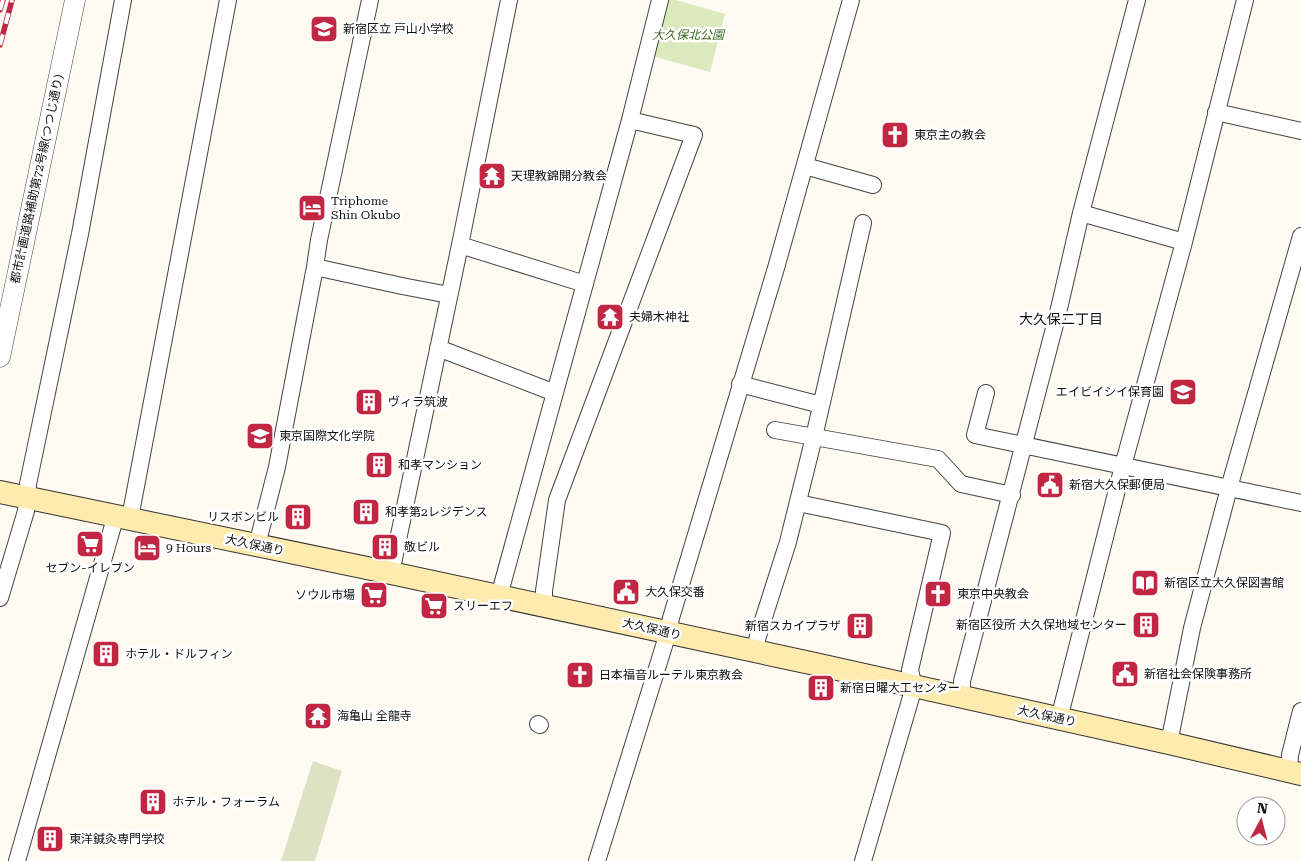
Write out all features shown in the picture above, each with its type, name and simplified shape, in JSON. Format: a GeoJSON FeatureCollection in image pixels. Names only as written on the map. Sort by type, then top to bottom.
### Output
{"type":"FeatureCollection","features":[{"type":"Feature","properties":{"kind":"main road","name":"大久保通り"},"geometry":{"type":"LineString","coordinates":[[0,492],[668,632],[1169,743],[1295,773]]}},
{"type":"Feature","properties":{"kind":"street","name":"都市計画道路補助第72号線(つつじ通り)"},"geometry":{"type":"LineString","coordinates":[[0,357],[75,0]]}},
{"type":"Feature","properties":{"kind":"street"},"geometry":{"type":"LineString","coordinates":[[0,598],[26,511],[28,484],[80,234],[124,0]]}},
{"type":"Feature","properties":{"kind":"street"},"geometry":{"type":"LineString","coordinates":[[17,861],[123,517],[228,0]]}},
{"type":"Feature","properties":{"kind":"street"},"geometry":{"type":"LineString","coordinates":[[258,545],[277,466],[316,267],[319,240],[370,0]]}},
{"type":"Feature","properties":{"kind":"street"},"geometry":{"type":"LineString","coordinates":[[391,573],[509,0]]}},
{"type":"Feature","properties":{"kind":"street"},"geometry":{"type":"LineString","coordinates":[[499,596],[630,120],[660,0]]}},
{"type":"Feature","properties":{"kind":"street"},"geometry":{"type":"LineString","coordinates":[[597,861],[668,632],[740,384],[776,268],[851,0]]}},
{"type":"Feature","properties":{"kind":"street"},"geometry":{"type":"LineString","coordinates":[[962,697],[962,681],[1012,495],[1081,213],[1137,0]]}},
{"type":"Feature","properties":{"kind":"street"},"geometry":{"type":"LineString","coordinates":[[1059,719],[1123,466],[1184,242],[1245,0]]}},
{"type":"Feature","properties":{"kind":"street"},"geometry":{"type":"LineString","coordinates":[[1216,112],[1301,131]]}},
{"type":"Feature","properties":{"kind":"street"},"geometry":{"type":"LineString","coordinates":[[544,606],[544,592],[557,500],[694,135],[630,120]]}},
{"type":"Feature","properties":{"kind":"street"},"geometry":{"type":"LineString","coordinates":[[805,166],[873,185]]}},
{"type":"Feature","properties":{"kind":"street"},"geometry":{"type":"LineString","coordinates":[[1081,213],[1184,242]]}},
{"type":"Feature","properties":{"kind":"street"},"geometry":{"type":"LineString","coordinates":[[755,651],[798,503],[863,223]]}},
{"type":"Feature","properties":{"kind":"street"},"geometry":{"type":"LineString","coordinates":[[1169,743],[1192,628],[1229,488],[1301,236]]}},
{"type":"Feature","properties":{"kind":"street"},"geometry":{"type":"LineString","coordinates":[[460,245],[585,284]]}},
{"type":"Feature","properties":{"kind":"street"},"geometry":{"type":"LineString","coordinates":[[316,267],[449,295]]}},
{"type":"Feature","properties":{"kind":"street"},"geometry":{"type":"LineString","coordinates":[[438,348],[555,393]]}},
{"type":"Feature","properties":{"kind":"street"},"geometry":{"type":"LineString","coordinates":[[740,384],[821,405]]}},
{"type":"Feature","properties":{"kind":"street"},"geometry":{"type":"LineString","coordinates":[[986,393],[975,435],[1301,504]]}},
{"type":"Feature","properties":{"kind":"street"},"geometry":{"type":"LineString","coordinates":[[775,430],[938,459],[961,484],[1012,495]]}},
{"type":"Feature","properties":{"kind":"street"},"geometry":{"type":"LineString","coordinates":[[798,503],[942,533],[910,670],[914,687],[863,861]]}},
{"type":"Feature","properties":{"kind":"street"},"geometry":{"type":"LineString","coordinates":[[1295,773],[1290,755],[1301,711]]}},
{"type":"Feature","properties":{"kind":"green space","name":"大久保北公園"},"geometry":{"type":"Polygon","coordinates":[[[667,0],[676,0],[725,14],[710,72],[652,56],[667,0]]]}},
{"type":"Feature","properties":{"kind":"green space"},"geometry":{"type":"Polygon","coordinates":[[[313,761],[342,771],[315,861],[281,861],[313,761]]]}},
{"type":"Feature","properties":{"kind":"railway"},"geometry":{"type":"LineString","coordinates":[[0,10],[3,0]]}},
{"type":"Feature","properties":{"kind":"railway"},"geometry":{"type":"LineString","coordinates":[[0,45],[12,0]]}},
{"type":"Feature","properties":{"kind":"place","name":"新宿区立 戸山小学校"},"geometry":{"type":"Point","coordinates":[324,29]}},
{"type":"Feature","properties":{"kind":"place","name":"東京主の教会"},"geometry":{"type":"Point","coordinates":[895,135]}},
{"type":"Feature","properties":{"kind":"place","name":"天理教錦開分教会"},"geometry":{"type":"Point","coordinates":[492,176]}},
{"type":"Feature","properties":{"kind":"place","name":"Triphome Shin Okubo"},"geometry":{"type":"Point","coordinates":[312,208]}},
{"type":"Feature","properties":{"kind":"place","name":"夫婦木神社"},"geometry":{"type":"Point","coordinates":[610,317]}},
{"type":"Feature","properties":{"kind":"place","name":"エイビイシイ保育園"},"geometry":{"type":"Point","coordinates":[1183,392]}},
{"type":"Feature","properties":{"kind":"place","name":"ヴィラ筑波"},"geometry":{"type":"Point","coordinates":[369,402]}},
{"type":"Feature","properties":{"kind":"place","name":"東京国際文化学院"},"geometry":{"type":"Point","coordinates":[260,436]}},
{"type":"Feature","properties":{"kind":"place","name":"和孝マンション"},"geometry":{"type":"Point","coordinates":[379,465]}},
{"type":"Feature","properties":{"kind":"place","name":"新宿大久保郵便局"},"geometry":{"type":"Point","coordinates":[1050,485]}},
{"type":"Feature","properties":{"kind":"place","name":"和孝第2レジデンス"},"geometry":{"type":"Point","coordinates":[366,512]}},
{"type":"Feature","properties":{"kind":"place","name":"リスボンビル"},"geometry":{"type":"Point","coordinates":[298,517]}},
{"type":"Feature","properties":{"kind":"place","name":"セブン-イレブン"},"geometry":{"type":"Point","coordinates":[90,544]}},
{"type":"Feature","properties":{"kind":"place","name":"敬ビル"},"geometry":{"type":"Point","coordinates":[385,547]}},
{"type":"Feature","properties":{"kind":"place","name":"9 Hours"},"geometry":{"type":"Point","coordinates":[147,548]}},
{"type":"Feature","properties":{"kind":"place","name":"新宿区立大久保図書館"},"geometry":{"type":"Point","coordinates":[1145,583]}},
{"type":"Feature","properties":{"kind":"place","name":"大久保交番"},"geometry":{"type":"Point","coordinates":[626,592]}},
{"type":"Feature","properties":{"kind":"place","name":"東京中央教会"},"geometry":{"type":"Point","coordinates":[938,594]}},
{"type":"Feature","properties":{"kind":"place","name":"ソウル市場"},"geometry":{"type":"Point","coordinates":[374,595]}},
{"type":"Feature","properties":{"kind":"place","name":"スリーエフ"},"geometry":{"type":"Point","coordinates":[434,606]}},
{"type":"Feature","properties":{"kind":"place","name":"新宿区役所 大久保地域センター"},"geometry":{"type":"Point","coordinates":[1146,625]}},
{"type":"Feature","properties":{"kind":"place","name":"新宿スカイプラザ"},"geometry":{"type":"Point","coordinates":[860,626]}},
{"type":"Feature","properties":{"kind":"place","name":"ホテル・ドルフィン"},"geometry":{"type":"Point","coordinates":[106,654]}},
{"type":"Feature","properties":{"kind":"place","name":"新宿社会保険事務所"},"geometry":{"type":"Point","coordinates":[1125,674]}},
{"type":"Feature","properties":{"kind":"place","name":"日本福音ルーテル東京教会"},"geometry":{"type":"Point","coordinates":[580,675]}},
{"type":"Feature","properties":{"kind":"place","name":"新宿日曜大工センター"},"geometry":{"type":"Point","coordinates":[821,688]}},
{"type":"Feature","properties":{"kind":"place","name":"海亀山 全龍寺"},"geometry":{"type":"Point","coordinates":[318,716]}},
{"type":"Feature","properties":{"kind":"place","name":"ホテル・フォーラム"},"geometry":{"type":"Point","coordinates":[153,802]}},
{"type":"Feature","properties":{"kind":"place","name":"東洋鍼灸専門学校"},"geometry":{"type":"Point","coordinates":[50,839]}},
{"type":"Feature","properties":{"kind":"district","name":"大久保二丁目"},"geometry":{"type":"Point","coordinates":[1061,319]}}]}
